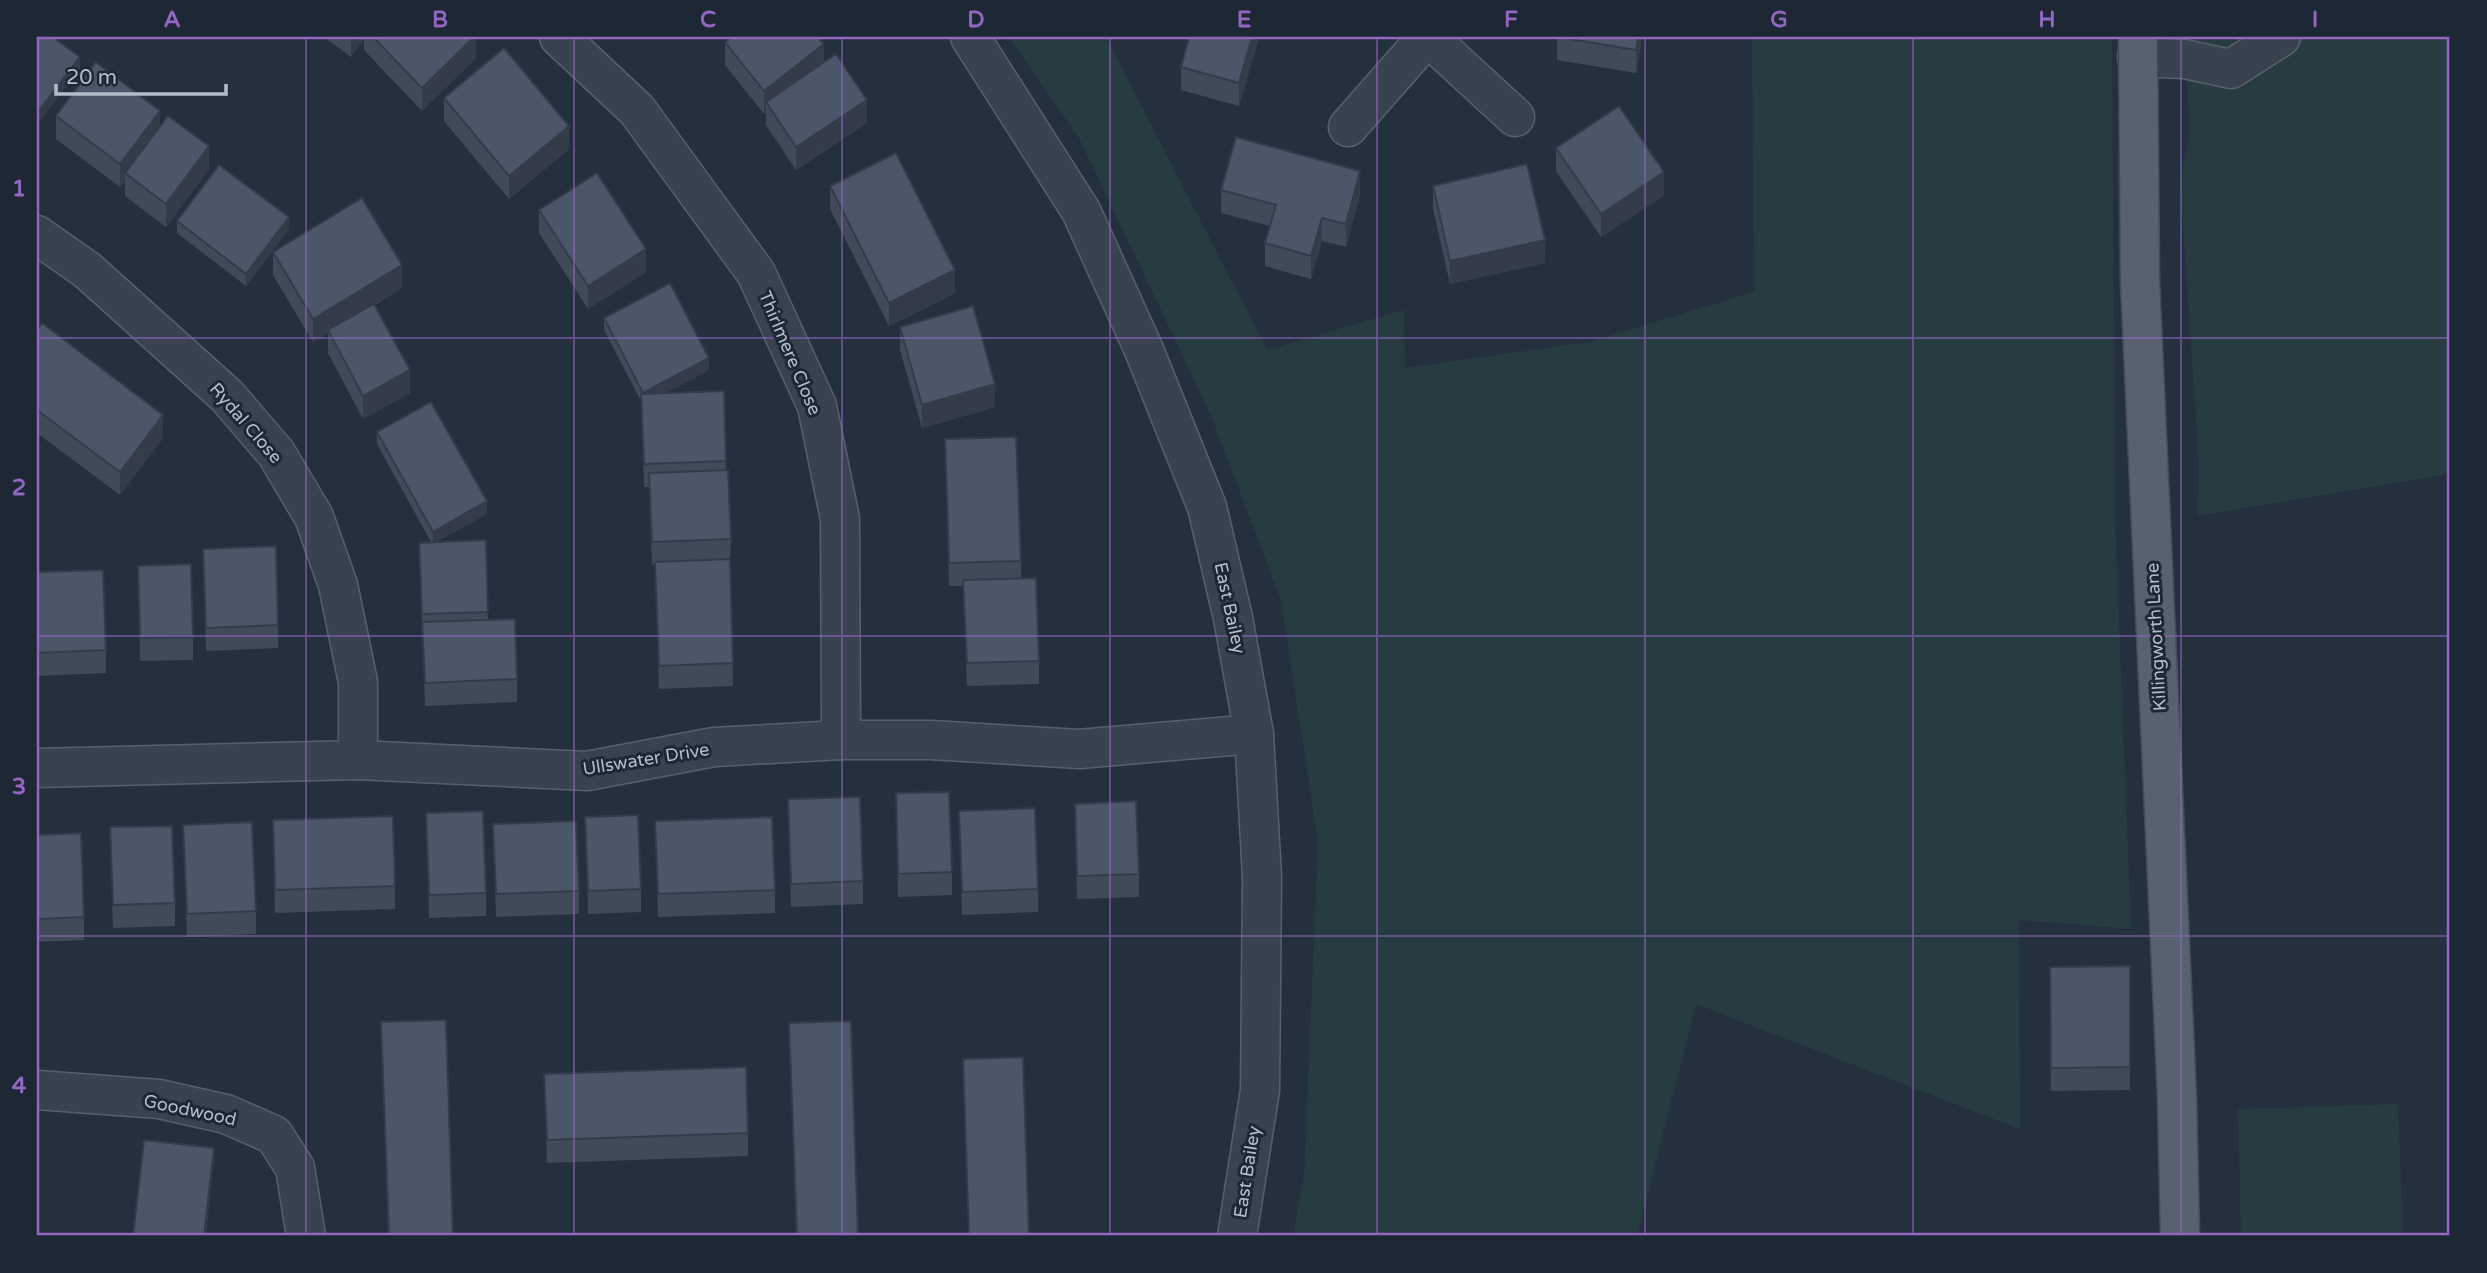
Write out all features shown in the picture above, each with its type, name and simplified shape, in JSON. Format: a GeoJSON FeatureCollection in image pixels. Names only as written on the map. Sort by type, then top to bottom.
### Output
{"type":"FeatureCollection","features":[{"type":"Feature","properties":{"kind":"main road","name":"Killingworth Lane"},"geometry":{"type":"LineString","coordinates":[[2137,47],[2140,281],[2177,1097],[2180,1236]]}},
{"type":"Feature","properties":{"kind":"street","name":"Thirlmere Close"},"geometry":{"type":"LineString","coordinates":[[559,37],[637,110],[756,273],[817,406],[839,519],[841,740]]}},
{"type":"Feature","properties":{"kind":"street","name":"East Bailey"},"geometry":{"type":"LineString","coordinates":[[970,37],[1081,211],[1144,350],[1206,507],[1234,618],[1254,734],[1262,877],[1260,1090],[1237,1236]]}},
{"type":"Feature","properties":{"kind":"street"},"geometry":{"type":"LineString","coordinates":[[1348,127],[1427,37],[1515,117]]}},
{"type":"Feature","properties":{"kind":"street"},"geometry":{"type":"LineString","coordinates":[[2137,47],[2231,69],[2281,37]]}},
{"type":"Feature","properties":{"kind":"street","name":"Rydal Close"},"geometry":{"type":"LineString","coordinates":[[37,235],[87,270],[227,396],[276,453],[314,517],[338,585],[358,682],[358,760]]}},
{"type":"Feature","properties":{"kind":"street","name":"Ullswater Drive"},"geometry":{"type":"LineString","coordinates":[[37,768],[358,760],[587,771],[714,747],[841,740],[930,740],[1079,749],[1254,734]]}},
{"type":"Feature","properties":{"kind":"street","name":"Goodwood"},"geometry":{"type":"LineString","coordinates":[[37,1090],[159,1099],[226,1114],[274,1135],[295,1168],[306,1236]]}},
{"type":"Feature","properties":{"kind":"green space"},"geometry":{"type":"Polygon","coordinates":[[[1009,37],[1106,37],[1267,350],[1404,310],[1405,368],[1589,342],[1754,292],[1752,37],[2112,37],[2115,518],[2131,929],[2019,920],[2020,1129],[1696,1004],[1637,1236],[1293,1236],[1304,1176],[1318,842],[1281,600],[1210,413],[1079,138],[1009,37]]]}},
{"type":"Feature","properties":{"kind":"green space"},"geometry":{"type":"Polygon","coordinates":[[[2185,37],[2450,37],[2450,474],[2198,516],[2199,463],[2180,181],[2190,134],[2185,37]]]}},
{"type":"Feature","properties":{"kind":"green space"},"geometry":{"type":"Polygon","coordinates":[[[2398,1104],[2403,1236],[2241,1236],[2238,1109],[2398,1104]]]}},
{"type":"Feature","properties":{"kind":"building"},"geometry":{"type":"Polygon","coordinates":[[[37,37],[53,37],[80,57],[37,113],[37,37]]]}},
{"type":"Feature","properties":{"kind":"building"},"geometry":{"type":"Polygon","coordinates":[[[373,37],[474,37],[422,88],[373,37]]]}},
{"type":"Feature","properties":{"kind":"building"},"geometry":{"type":"Polygon","coordinates":[[[732,37],[818,37],[824,44],[764,91],[725,42],[732,37]]]}},
{"type":"Feature","properties":{"kind":"building"},"geometry":{"type":"Polygon","coordinates":[[[1189,37],[1252,37],[1239,83],[1181,67],[1189,37]]]}},
{"type":"Feature","properties":{"kind":"building"},"geometry":{"type":"Polygon","coordinates":[[[1557,37],[1638,37],[1636,50],[1557,37]]]}},
{"type":"Feature","properties":{"kind":"building"},"geometry":{"type":"Polygon","coordinates":[[[504,48],[569,126],[509,176],[444,98],[504,48]]]}},
{"type":"Feature","properties":{"kind":"building"},"geometry":{"type":"Polygon","coordinates":[[[836,54],[867,100],[796,147],[766,102],[836,54]]]}},
{"type":"Feature","properties":{"kind":"building"},"geometry":{"type":"Polygon","coordinates":[[[96,62],[160,111],[120,164],[56,116],[96,62]]]}},
{"type":"Feature","properties":{"kind":"building"},"geometry":{"type":"Polygon","coordinates":[[[1619,106],[1664,172],[1601,214],[1556,148],[1619,106]]]}},
{"type":"Feature","properties":{"kind":"building"},"geometry":{"type":"Polygon","coordinates":[[[168,116],[209,146],[166,204],[125,173],[168,116]]]}},
{"type":"Feature","properties":{"kind":"building"},"geometry":{"type":"Polygon","coordinates":[[[1236,137],[1360,171],[1346,224],[1322,218],[1311,256],[1265,243],[1276,205],[1221,190],[1236,137]]]}},
{"type":"Feature","properties":{"kind":"building"},"geometry":{"type":"Polygon","coordinates":[[[896,153],[955,270],[889,303],[830,186],[896,153]]]}},
{"type":"Feature","properties":{"kind":"building"},"geometry":{"type":"Polygon","coordinates":[[[1527,164],[1545,240],[1450,261],[1433,186],[1527,164]]]}},
{"type":"Feature","properties":{"kind":"building"},"geometry":{"type":"Polygon","coordinates":[[[219,165],[289,217],[246,274],[177,221],[219,165]]]}},
{"type":"Feature","properties":{"kind":"building"},"geometry":{"type":"Polygon","coordinates":[[[597,173],[646,249],[588,286],[539,210],[597,173]]]}},
{"type":"Feature","properties":{"kind":"building"},"geometry":{"type":"Polygon","coordinates":[[[362,198],[402,265],[313,319],[273,252],[362,198]]]}},
{"type":"Feature","properties":{"kind":"building"},"geometry":{"type":"Polygon","coordinates":[[[670,283],[709,358],[643,393],[604,318],[670,283]]]}},
{"type":"Feature","properties":{"kind":"building"},"geometry":{"type":"Polygon","coordinates":[[[374,304],[410,370],[363,396],[328,330],[374,304]]]}},
{"type":"Feature","properties":{"kind":"building"},"geometry":{"type":"Polygon","coordinates":[[[973,306],[995,384],[922,405],[900,327],[973,306]]]}},
{"type":"Feature","properties":{"kind":"building"},"geometry":{"type":"Polygon","coordinates":[[[42,323],[163,415],[120,472],[37,410],[37,330],[42,323]]]}},
{"type":"Feature","properties":{"kind":"building"},"geometry":{"type":"Polygon","coordinates":[[[724,391],[726,461],[644,464],[641,394],[724,391]]]}},
{"type":"Feature","properties":{"kind":"building"},"geometry":{"type":"Polygon","coordinates":[[[431,402],[487,501],[433,532],[377,432],[431,402]]]}},
{"type":"Feature","properties":{"kind":"building"},"geometry":{"type":"Polygon","coordinates":[[[1016,437],[1021,561],[949,563],[945,439],[1016,437]]]}},
{"type":"Feature","properties":{"kind":"building"},"geometry":{"type":"Polygon","coordinates":[[[728,470],[731,539],[652,542],[649,473],[728,470]]]}},
{"type":"Feature","properties":{"kind":"building"},"geometry":{"type":"Polygon","coordinates":[[[486,540],[488,612],[422,614],[419,543],[486,540]]]}},
{"type":"Feature","properties":{"kind":"building"},"geometry":{"type":"Polygon","coordinates":[[[276,546],[278,625],[206,628],[203,549],[276,546]]]}},
{"type":"Feature","properties":{"kind":"building"},"geometry":{"type":"Polygon","coordinates":[[[730,559],[733,663],[659,666],[655,562],[730,559]]]}},
{"type":"Feature","properties":{"kind":"building"},"geometry":{"type":"Polygon","coordinates":[[[191,564],[193,637],[140,638],[138,566],[191,564]]]}},
{"type":"Feature","properties":{"kind":"building"},"geometry":{"type":"Polygon","coordinates":[[[103,570],[106,650],[37,653],[37,572],[103,570]]]}},
{"type":"Feature","properties":{"kind":"building"},"geometry":{"type":"Polygon","coordinates":[[[1036,578],[1039,661],[967,663],[963,580],[1036,578]]]}},
{"type":"Feature","properties":{"kind":"building"},"geometry":{"type":"Polygon","coordinates":[[[515,619],[517,679],[425,683],[422,622],[515,619]]]}},
{"type":"Feature","properties":{"kind":"building"},"geometry":{"type":"Polygon","coordinates":[[[949,792],[952,872],[898,874],[896,793],[949,792]]]}},
{"type":"Feature","properties":{"kind":"building"},"geometry":{"type":"Polygon","coordinates":[[[860,797],[863,881],[791,884],[788,799],[860,797]]]}},
{"type":"Feature","properties":{"kind":"building"},"geometry":{"type":"Polygon","coordinates":[[[1136,801],[1139,874],[1077,876],[1075,804],[1136,801]]]}},
{"type":"Feature","properties":{"kind":"building"},"geometry":{"type":"Polygon","coordinates":[[[1035,808],[1038,889],[962,892],[959,811],[1035,808]]]}},
{"type":"Feature","properties":{"kind":"building"},"geometry":{"type":"Polygon","coordinates":[[[483,811],[486,893],[429,895],[426,813],[483,811]]]}},
{"type":"Feature","properties":{"kind":"building"},"geometry":{"type":"Polygon","coordinates":[[[638,815],[641,889],[588,891],[585,817],[638,815]]]}},
{"type":"Feature","properties":{"kind":"building"},"geometry":{"type":"Polygon","coordinates":[[[393,816],[395,886],[275,890],[273,820],[393,816]]]}},
{"type":"Feature","properties":{"kind":"building"},"geometry":{"type":"Polygon","coordinates":[[[772,817],[775,890],[658,894],[655,821],[772,817]]]}},
{"type":"Feature","properties":{"kind":"building"},"geometry":{"type":"Polygon","coordinates":[[[576,821],[579,891],[496,894],[493,824],[576,821]]]}},
{"type":"Feature","properties":{"kind":"building"},"geometry":{"type":"Polygon","coordinates":[[[252,822],[256,911],[187,914],[183,825],[252,822]]]}},
{"type":"Feature","properties":{"kind":"building"},"geometry":{"type":"Polygon","coordinates":[[[172,826],[175,903],[113,905],[110,827],[172,826]]]}},
{"type":"Feature","properties":{"kind":"building"},"geometry":{"type":"Polygon","coordinates":[[[81,833],[84,917],[37,919],[37,835],[81,833]]]}},
{"type":"Feature","properties":{"kind":"building"},"geometry":{"type":"Polygon","coordinates":[[[2130,966],[2130,1067],[2051,1068],[2050,967],[2130,966]]]}},
{"type":"Feature","properties":{"kind":"building"},"geometry":{"type":"Polygon","coordinates":[[[446,1020],[453,1236],[389,1236],[381,1022],[446,1020]]]}},
{"type":"Feature","properties":{"kind":"building"},"geometry":{"type":"Polygon","coordinates":[[[851,1021],[858,1236],[797,1236],[789,1023],[851,1021]]]}},
{"type":"Feature","properties":{"kind":"building"},"geometry":{"type":"Polygon","coordinates":[[[1023,1057],[1029,1236],[969,1236],[963,1059],[1023,1057]]]}},
{"type":"Feature","properties":{"kind":"building"},"geometry":{"type":"Polygon","coordinates":[[[746,1067],[748,1133],[547,1140],[544,1074],[746,1067]]]}},
{"type":"Feature","properties":{"kind":"building"},"geometry":{"type":"Polygon","coordinates":[[[144,1140],[214,1148],[204,1236],[133,1236],[144,1140]]]}}]}
